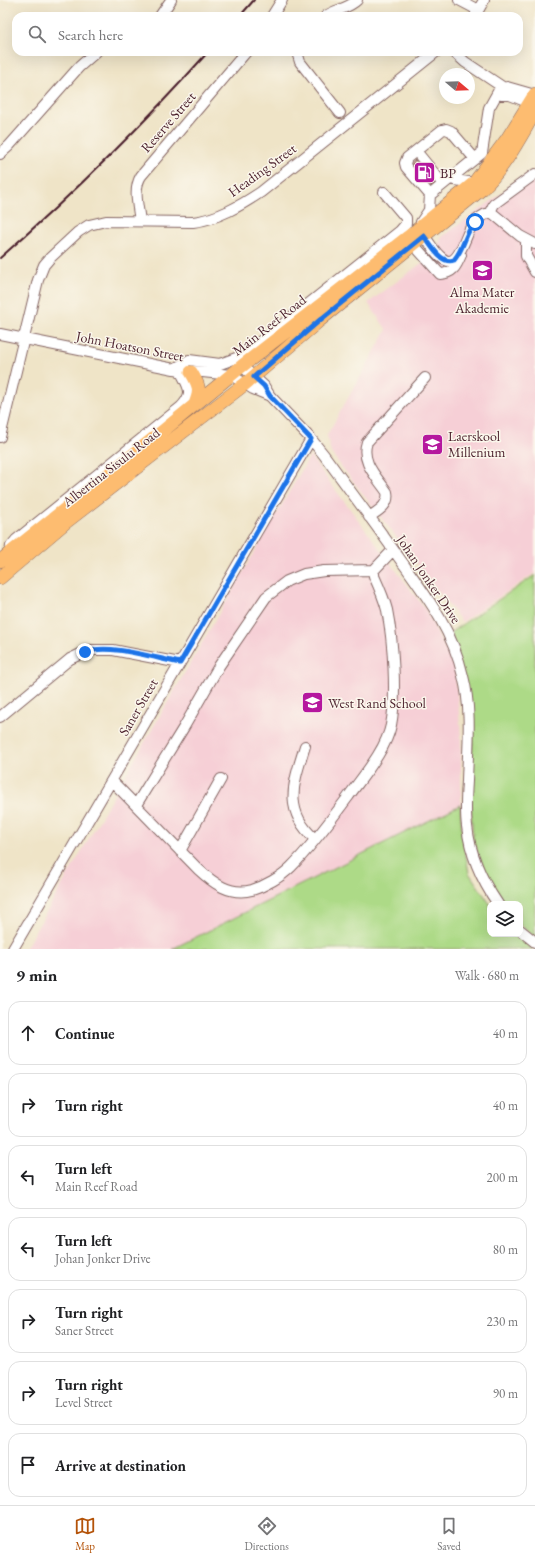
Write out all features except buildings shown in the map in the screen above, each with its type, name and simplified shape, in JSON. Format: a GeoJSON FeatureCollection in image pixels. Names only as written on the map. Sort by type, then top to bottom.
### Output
{"type":"FeatureCollection","features":[{"type":"Feature","properties":{"kind":"main road","name":"Main Reef Road"},"geometry":{"type":"LineString","coordinates":[[250,381],[411,241],[474,183],[534,101]]}},
{"type":"Feature","properties":{"kind":"main road","name":"Main Reef Road"},"geometry":{"type":"LineString","coordinates":[[5,557],[242,366],[411,241],[424,236],[482,189],[493,178],[507,159],[534,101]]}},
{"type":"Feature","properties":{"kind":"main road"},"geometry":{"type":"LineString","coordinates":[[182,371],[198,387],[198,396],[195,404]]}},
{"type":"Feature","properties":{"kind":"main road","name":"Albertina Sisulu Road"},"geometry":{"type":"LineString","coordinates":[[0,578],[77,513],[250,381]]}},
{"type":"Feature","properties":{"kind":"street"},"geometry":{"type":"LineString","coordinates":[[163,12],[171,0]]}},
{"type":"Feature","properties":{"kind":"street"},"geometry":{"type":"LineString","coordinates":[[274,12],[282,0]]}},
{"type":"Feature","properties":{"kind":"street"},"geometry":{"type":"LineString","coordinates":[[333,12],[348,7],[357,0]]}},
{"type":"Feature","properties":{"kind":"street"},"geometry":{"type":"LineString","coordinates":[[459,0],[476,12]]}},
{"type":"Feature","properties":{"kind":"street"},"geometry":{"type":"LineString","coordinates":[[478,12],[484,0]]}},
{"type":"Feature","properties":{"kind":"street"},"geometry":{"type":"LineString","coordinates":[[0,154],[9,146],[90,56]]}},
{"type":"Feature","properties":{"kind":"street","name":"Reserve Street"},"geometry":{"type":"LineString","coordinates":[[140,221],[136,190],[141,176],[243,56]]}},
{"type":"Feature","properties":{"kind":"street"},"geometry":{"type":"LineString","coordinates":[[298,56],[300,62],[340,112]]}},
{"type":"Feature","properties":{"kind":"street","name":"Heading Street"},"geometry":{"type":"LineString","coordinates":[[1,432],[38,280],[44,265],[78,232],[89,224],[106,221],[192,222],[204,220],[243,204],[261,192],[431,56]]}},
{"type":"Feature","properties":{"kind":"street"},"geometry":{"type":"LineString","coordinates":[[459,56],[505,91],[534,101]]}},
{"type":"Feature","properties":{"kind":"street"},"geometry":{"type":"LineString","coordinates":[[430,195],[482,153],[489,108],[497,92],[505,91]]}},
{"type":"Feature","properties":{"kind":"street"},"geometry":{"type":"LineString","coordinates":[[474,183],[446,181],[406,167],[405,163],[407,158],[442,130],[446,129],[451,131],[475,159]]}},
{"type":"Feature","properties":{"kind":"street"},"geometry":{"type":"LineString","coordinates":[[416,151],[430,195],[430,206],[428,213],[411,241],[435,270],[441,274],[450,272],[455,267],[461,255],[464,244]]}},
{"type":"Feature","properties":{"kind":"street"},"geometry":{"type":"LineString","coordinates":[[424,236],[440,256],[448,262],[456,259],[473,224],[490,212],[491,207],[499,199],[535,174]]}},
{"type":"Feature","properties":{"kind":"street"},"geometry":{"type":"LineString","coordinates":[[5,557],[16,540],[181,407],[189,398],[190,394],[182,371],[185,361],[193,360],[210,364],[220,364],[239,357],[272,333],[405,226],[407,220],[384,192]]}},
{"type":"Feature","properties":{"kind":"street"},"geometry":{"type":"LineString","coordinates":[[490,212],[497,215],[530,242],[526,256],[535,272]]}},
{"type":"Feature","properties":{"kind":"street"},"geometry":{"type":"LineString","coordinates":[[0,334],[23,339]]}},
{"type":"Feature","properties":{"kind":"street","name":"John Hoatson Street"},"geometry":{"type":"LineString","coordinates":[[23,339],[182,371],[231,375]]}},
{"type":"Feature","properties":{"kind":"street","name":"Johan Jonker Drive"},"geometry":{"type":"LineString","coordinates":[[242,366],[250,381]]}},
{"type":"Feature","properties":{"kind":"street","name":"Johan Jonker Drive"},"geometry":{"type":"LineString","coordinates":[[231,375],[250,381],[270,396],[311,439],[393,550],[432,605],[448,631],[460,663],[467,695],[469,720],[466,825],[472,854],[485,883],[496,901]]}},
{"type":"Feature","properties":{"kind":"street"},"geometry":{"type":"LineString","coordinates":[[369,517],[384,506],[388,497],[387,492],[368,466],[364,448],[367,442],[425,378]]}},
{"type":"Feature","properties":{"kind":"street","name":"Saner Street"},"geometry":{"type":"LineString","coordinates":[[13,949],[311,439]]}},
{"type":"Feature","properties":{"kind":"street"},"geometry":{"type":"LineString","coordinates":[[112,780],[180,851],[210,880],[220,886],[233,891],[246,891],[264,885],[290,868],[315,839],[357,784],[382,748],[391,725],[394,702],[389,625],[386,608],[374,576],[374,570],[393,550]]}},
{"type":"Feature","properties":{"kind":"street"},"geometry":{"type":"LineString","coordinates":[[136,805],[184,727],[219,666],[266,597],[287,581],[304,574],[324,571],[374,570]]}},
{"type":"Feature","properties":{"kind":"street"},"geometry":{"type":"LineString","coordinates":[[0,716],[70,659],[89,650],[113,650],[180,663]]}},
{"type":"Feature","properties":{"kind":"street"},"geometry":{"type":"LineString","coordinates":[[305,746],[295,779],[293,799],[300,823],[304,830],[315,839]]}},
{"type":"Feature","properties":{"kind":"street"},"geometry":{"type":"LineString","coordinates":[[180,851],[221,779]]}},
{"type":"Feature","properties":{"kind":"street"},"geometry":{"type":"LineString","coordinates":[[523,932],[535,942]]}},
{"type":"Feature","properties":{"kind":"shaded area","name":"Laerskool Millenium"},"geometry":{"type":"Polygon","coordinates":[[[535,169],[535,573],[462,622],[331,453],[327,435],[387,330],[368,303],[423,262],[427,267],[442,254],[437,248],[442,237],[535,169]]]}},
{"type":"Feature","properties":{"kind":"shaded area","name":"West Rand School"},"geometry":{"type":"Polygon","coordinates":[[[310,456],[426,610],[455,669],[461,736],[461,804],[171,949],[25,949],[310,456]]]}},
{"type":"Feature","properties":{"kind":"green space"},"geometry":{"type":"Polygon","coordinates":[[[535,575],[535,937],[523,927],[523,901],[501,901],[489,882],[473,841],[470,788],[473,738],[451,632],[535,575]]]}},
{"type":"Feature","properties":{"kind":"green space"},"geometry":{"type":"Polygon","coordinates":[[[460,805],[462,833],[469,873],[488,901],[487,937],[519,937],[533,949],[172,949],[460,805]]]}},
{"type":"Feature","properties":{"kind":"tunnel"},"geometry":{"type":"LineString","coordinates":[[420,175],[427,169]]}},
{"type":"Feature","properties":{"kind":"railway"},"geometry":{"type":"LineString","coordinates":[[244,12],[254,0]]}},
{"type":"Feature","properties":{"kind":"railway"},"geometry":{"type":"LineString","coordinates":[[0,258],[55,209],[107,158],[204,56]]}},
{"type":"Feature","properties":{"kind":"place","name":"BP"},"geometry":{"type":"Point","coordinates":[425,173]}},
{"type":"Feature","properties":{"kind":"place","name":"Alma Mater Akademie"},"geometry":{"type":"Point","coordinates":[482,270]}},
{"type":"Feature","properties":{"kind":"place","name":"Laerskool Millenium"},"geometry":{"type":"Point","coordinates":[432,444]}},
{"type":"Feature","properties":{"kind":"place","name":"West Rand School"},"geometry":{"type":"Point","coordinates":[313,703]}},
{"type":"Feature","properties":{"kind":"route"},"geometry":{"type":"LineString","coordinates":[[85,652],[89,650],[107,649],[180,663],[311,439],[270,396],[264,386],[254,377],[320,320],[424,236],[443,259],[448,262],[454,260],[464,244],[467,233],[475,222]]}}]}
